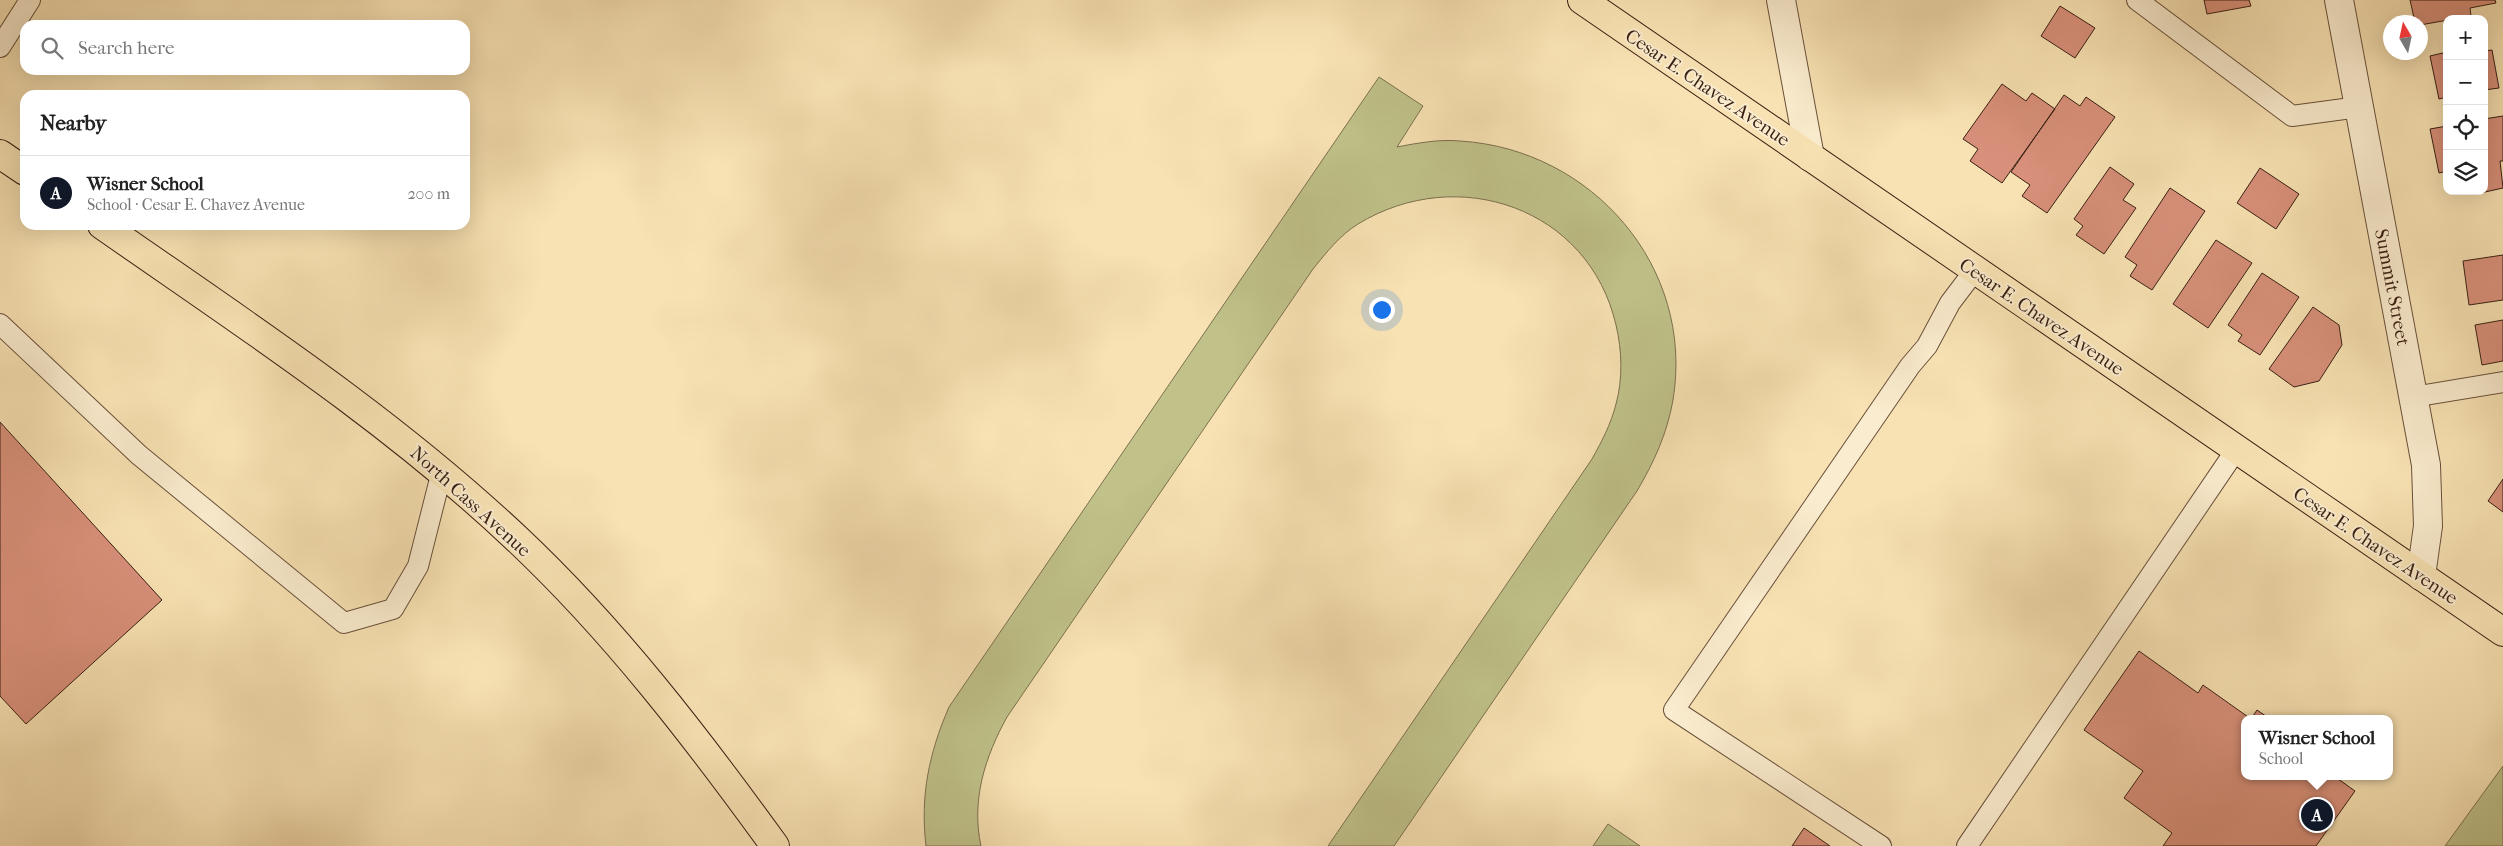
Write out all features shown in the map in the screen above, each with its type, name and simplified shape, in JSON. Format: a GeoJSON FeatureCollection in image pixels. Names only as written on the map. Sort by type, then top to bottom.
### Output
{"type":"FeatureCollection","features":[{"type":"Feature","properties":{"kind":"main road","name":"Cesar E. Chavez Avenue"},"geometry":{"type":"LineString","coordinates":[[1582,0],[2503,632]]}},
{"type":"Feature","properties":{"kind":"main road"},"geometry":{"type":"LineString","coordinates":[[0,154],[20,168]]}},
{"type":"Feature","properties":{"kind":"main road","name":"North Cass Avenue"},"geometry":{"type":"LineString","coordinates":[[109,230],[349,397],[442,471],[516,538],[593,615],[671,706],[775,846]]}},
{"type":"Feature","properties":{"kind":"street"},"geometry":{"type":"LineString","coordinates":[[1781,0],[1810,157]]}},
{"type":"Feature","properties":{"kind":"street","name":"Summit Street"},"geometry":{"type":"LineString","coordinates":[[2339,0],[2426,465],[2429,503],[2428,526],[2420,576]]}},
{"type":"Feature","properties":{"kind":"lane"},"geometry":{"type":"LineString","coordinates":[[0,47],[30,0]]}},
{"type":"Feature","properties":{"kind":"lane"},"geometry":{"type":"LineString","coordinates":[[2137,0],[2292,116],[2359,107]]}},
{"type":"Feature","properties":{"kind":"lane"},"geometry":{"type":"LineString","coordinates":[[1881,846],[1782,779],[1674,710],[1910,366],[1927,346],[1950,303],[1975,270]]}},
{"type":"Feature","properties":{"kind":"lane"},"geometry":{"type":"LineString","coordinates":[[0,324],[139,455],[344,623],[393,608],[418,566],[442,471]]}},
{"type":"Feature","properties":{"kind":"lane"},"geometry":{"type":"LineString","coordinates":[[2413,397],[2503,382]]}},
{"type":"Feature","properties":{"kind":"lane"},"geometry":{"type":"LineString","coordinates":[[1966,846],[2236,450]]}},
{"type":"Feature","properties":{"kind":"green space"},"geometry":{"type":"Polygon","coordinates":[[[1379,77],[1423,106],[1397,147],[1436,141],[1460,141],[1508,149],[1552,166],[1591,191],[1624,224],[1650,262],[1668,305],[1676,351],[1673,400],[1667,424],[1659,447],[1637,491],[1394,846],[1328,846],[1592,459],[1612,418],[1621,375],[1620,344],[1616,325],[1601,285],[1578,251],[1549,226],[1514,208],[1476,198],[1437,198],[1397,206],[1358,224],[1339,239],[1313,269],[1007,717],[992,748],[982,779],[978,812],[981,846],[926,846],[924,828],[925,792],[931,758],[949,707],[1379,77]]]}},
{"type":"Feature","properties":{"kind":"green space"},"geometry":{"type":"Polygon","coordinates":[[[2503,766],[2503,846],[2445,846],[2503,766]]]}},
{"type":"Feature","properties":{"kind":"green space"},"geometry":{"type":"Polygon","coordinates":[[[1608,824],[1640,846],[1593,846],[1608,824]]]}},
{"type":"Feature","properties":{"kind":"building"},"geometry":{"type":"Polygon","coordinates":[[[2204,0],[2249,0],[2251,6],[2207,14],[2204,0]]]}},
{"type":"Feature","properties":{"kind":"building"},"geometry":{"type":"Polygon","coordinates":[[[2410,0],[2495,0],[2496,3],[2470,8],[2471,15],[2443,15],[2443,21],[2428,24],[2428,15],[2413,15],[2410,0]]]}},
{"type":"Feature","properties":{"kind":"building"},"geometry":{"type":"Polygon","coordinates":[[[2060,6],[2095,28],[2075,58],[2041,36],[2060,6]]]}},
{"type":"Feature","properties":{"kind":"building"},"geometry":{"type":"Polygon","coordinates":[[[2488,50],[2492,50],[2499,88],[2488,89],[2488,50]]]}},
{"type":"Feature","properties":{"kind":"building"},"geometry":{"type":"Polygon","coordinates":[[[2443,53],[2443,98],[2439,99],[2430,56],[2443,53]]]}},
{"type":"Feature","properties":{"kind":"building"},"geometry":{"type":"Polygon","coordinates":[[[2002,84],[2026,101],[2032,93],[2055,109],[2002,183],[1970,161],[1978,149],[1963,139],[2002,84]]]}},
{"type":"Feature","properties":{"kind":"building"},"geometry":{"type":"Polygon","coordinates":[[[2064,95],[2080,106],[2086,97],[2115,117],[2047,213],[2022,196],[2030,185],[2011,172],[2064,95]]]}},
{"type":"Feature","properties":{"kind":"building"},"geometry":{"type":"Polygon","coordinates":[[[2503,116],[2503,161],[2500,161],[2503,188],[2488,191],[2488,150],[2488,118],[2503,116]]]}},
{"type":"Feature","properties":{"kind":"building"},"geometry":{"type":"Polygon","coordinates":[[[2443,127],[2443,172],[2439,173],[2430,129],[2443,127]]]}},
{"type":"Feature","properties":{"kind":"building"},"geometry":{"type":"Polygon","coordinates":[[[2110,167],[2134,184],[2123,200],[2136,208],[2104,254],[2076,235],[2083,226],[2074,219],[2110,167]]]}},
{"type":"Feature","properties":{"kind":"building"},"geometry":{"type":"Polygon","coordinates":[[[2260,168],[2299,194],[2276,229],[2237,203],[2260,168]]]}},
{"type":"Feature","properties":{"kind":"building"},"geometry":{"type":"Polygon","coordinates":[[[2170,188],[2205,211],[2152,290],[2130,276],[2137,265],[2125,257],[2170,188]]]}},
{"type":"Feature","properties":{"kind":"building"},"geometry":{"type":"Polygon","coordinates":[[[2216,240],[2252,263],[2208,328],[2173,304],[2216,240]]]}},
{"type":"Feature","properties":{"kind":"building"},"geometry":{"type":"Polygon","coordinates":[[[2503,255],[2503,300],[2469,305],[2463,261],[2503,255]]]}},
{"type":"Feature","properties":{"kind":"building"},"geometry":{"type":"Polygon","coordinates":[[[2262,273],[2299,297],[2260,355],[2238,341],[2242,335],[2228,325],[2262,273]]]}},
{"type":"Feature","properties":{"kind":"building"},"geometry":{"type":"Polygon","coordinates":[[[2313,307],[2339,325],[2342,345],[2319,381],[2294,387],[2269,369],[2313,307]]]}},
{"type":"Feature","properties":{"kind":"building"},"geometry":{"type":"Polygon","coordinates":[[[2503,320],[2503,361],[2482,365],[2475,325],[2503,320]]]}},
{"type":"Feature","properties":{"kind":"building"},"geometry":{"type":"Polygon","coordinates":[[[0,422],[162,600],[26,724],[0,696],[0,422]]]}},
{"type":"Feature","properties":{"kind":"building"},"geometry":{"type":"Polygon","coordinates":[[[2503,479],[2503,512],[2488,501],[2503,479]]]}},
{"type":"Feature","properties":{"kind":"building"},"geometry":{"type":"Polygon","coordinates":[[[2139,651],[2198,693],[2203,685],[2245,715],[2241,715],[2241,780],[2340,780],[2355,791],[2316,846],[2163,846],[2172,833],[2124,798],[2143,771],[2084,730],[2139,651]]]}},
{"type":"Feature","properties":{"kind":"building"},"geometry":{"type":"Polygon","coordinates":[[[2257,710],[2264,715],[2254,715],[2257,710]]]}},
{"type":"Feature","properties":{"kind":"building"},"geometry":{"type":"Polygon","coordinates":[[[1804,828],[1830,846],[1792,846],[1804,828]]]}},
{"type":"Feature","properties":{"kind":"place","name":"Wisner School"},"geometry":{"type":"Point","coordinates":[2317,815]}}]}
